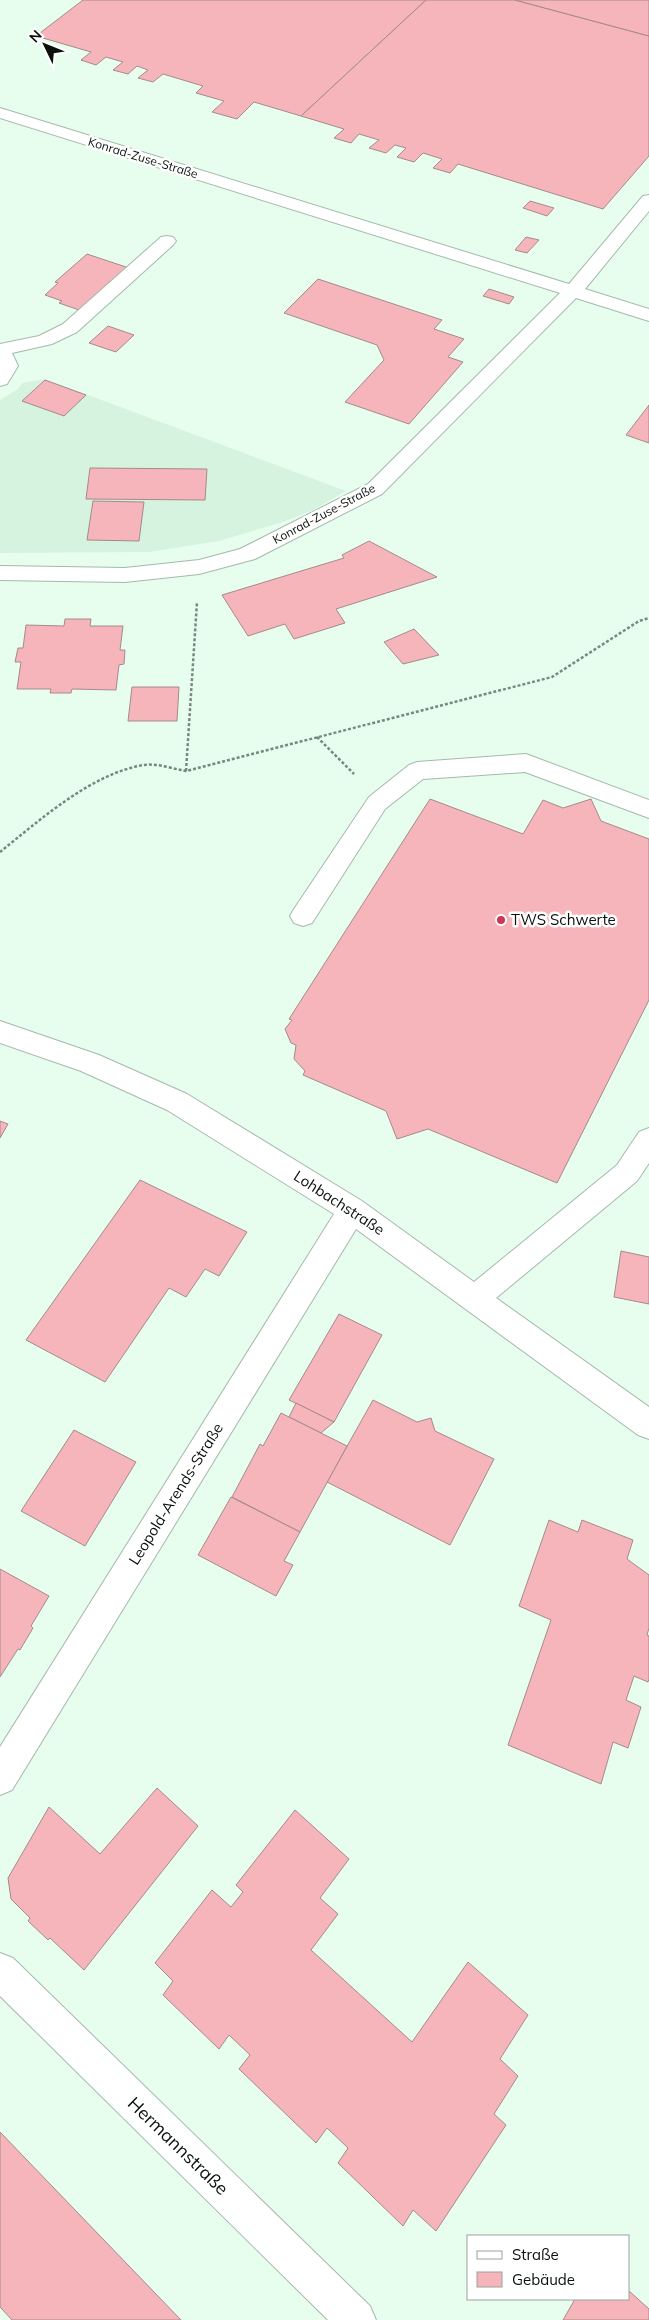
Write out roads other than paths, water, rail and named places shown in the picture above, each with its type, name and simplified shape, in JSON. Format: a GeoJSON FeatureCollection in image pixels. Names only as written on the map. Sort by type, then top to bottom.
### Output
{"type":"FeatureCollection","features":[{"type":"Feature","properties":{"kind":"street","name":"Konrad-Zuse-Straße"},"geometry":{"type":"LineString","coordinates":[[0,113],[649,315]]}},
{"type":"Feature","properties":{"kind":"street","name":"Konrad-Zuse-Straße"},"geometry":{"type":"LineString","coordinates":[[0,573],[125,575],[199,567],[247,554],[375,490],[573,290],[649,200]]}},
{"type":"Feature","properties":{"kind":"street"},"geometry":{"type":"LineString","coordinates":[[0,380],[8,366],[6,358],[0,350],[46,340],[70,328],[167,241]]}},
{"type":"Feature","properties":{"kind":"street"},"geometry":{"type":"LineString","coordinates":[[304,916],[377,803],[417,771],[526,763],[649,809]]}},
{"type":"Feature","properties":{"kind":"street","name":"Lohbachstraße"},"geometry":{"type":"LineString","coordinates":[[0,1032],[90,1063],[177,1102],[352,1210],[649,1425]]}},
{"type":"Feature","properties":{"kind":"street"},"geometry":{"type":"LineString","coordinates":[[475,1298],[627,1173],[649,1140]]}},
{"type":"Feature","properties":{"kind":"street","name":"Leopold-Arends-Straße"},"geometry":{"type":"LineString","coordinates":[[0,1778],[352,1210]]}},
{"type":"Feature","properties":{"kind":"street","name":"Hermannstraße"},"geometry":{"type":"LineString","coordinates":[[0,1971],[356,2320]]}},
{"type":"Feature","properties":{"kind":"place","name":"TWS Schwerte"},"geometry":{"type":"Point","coordinates":[501,920]}}]}
